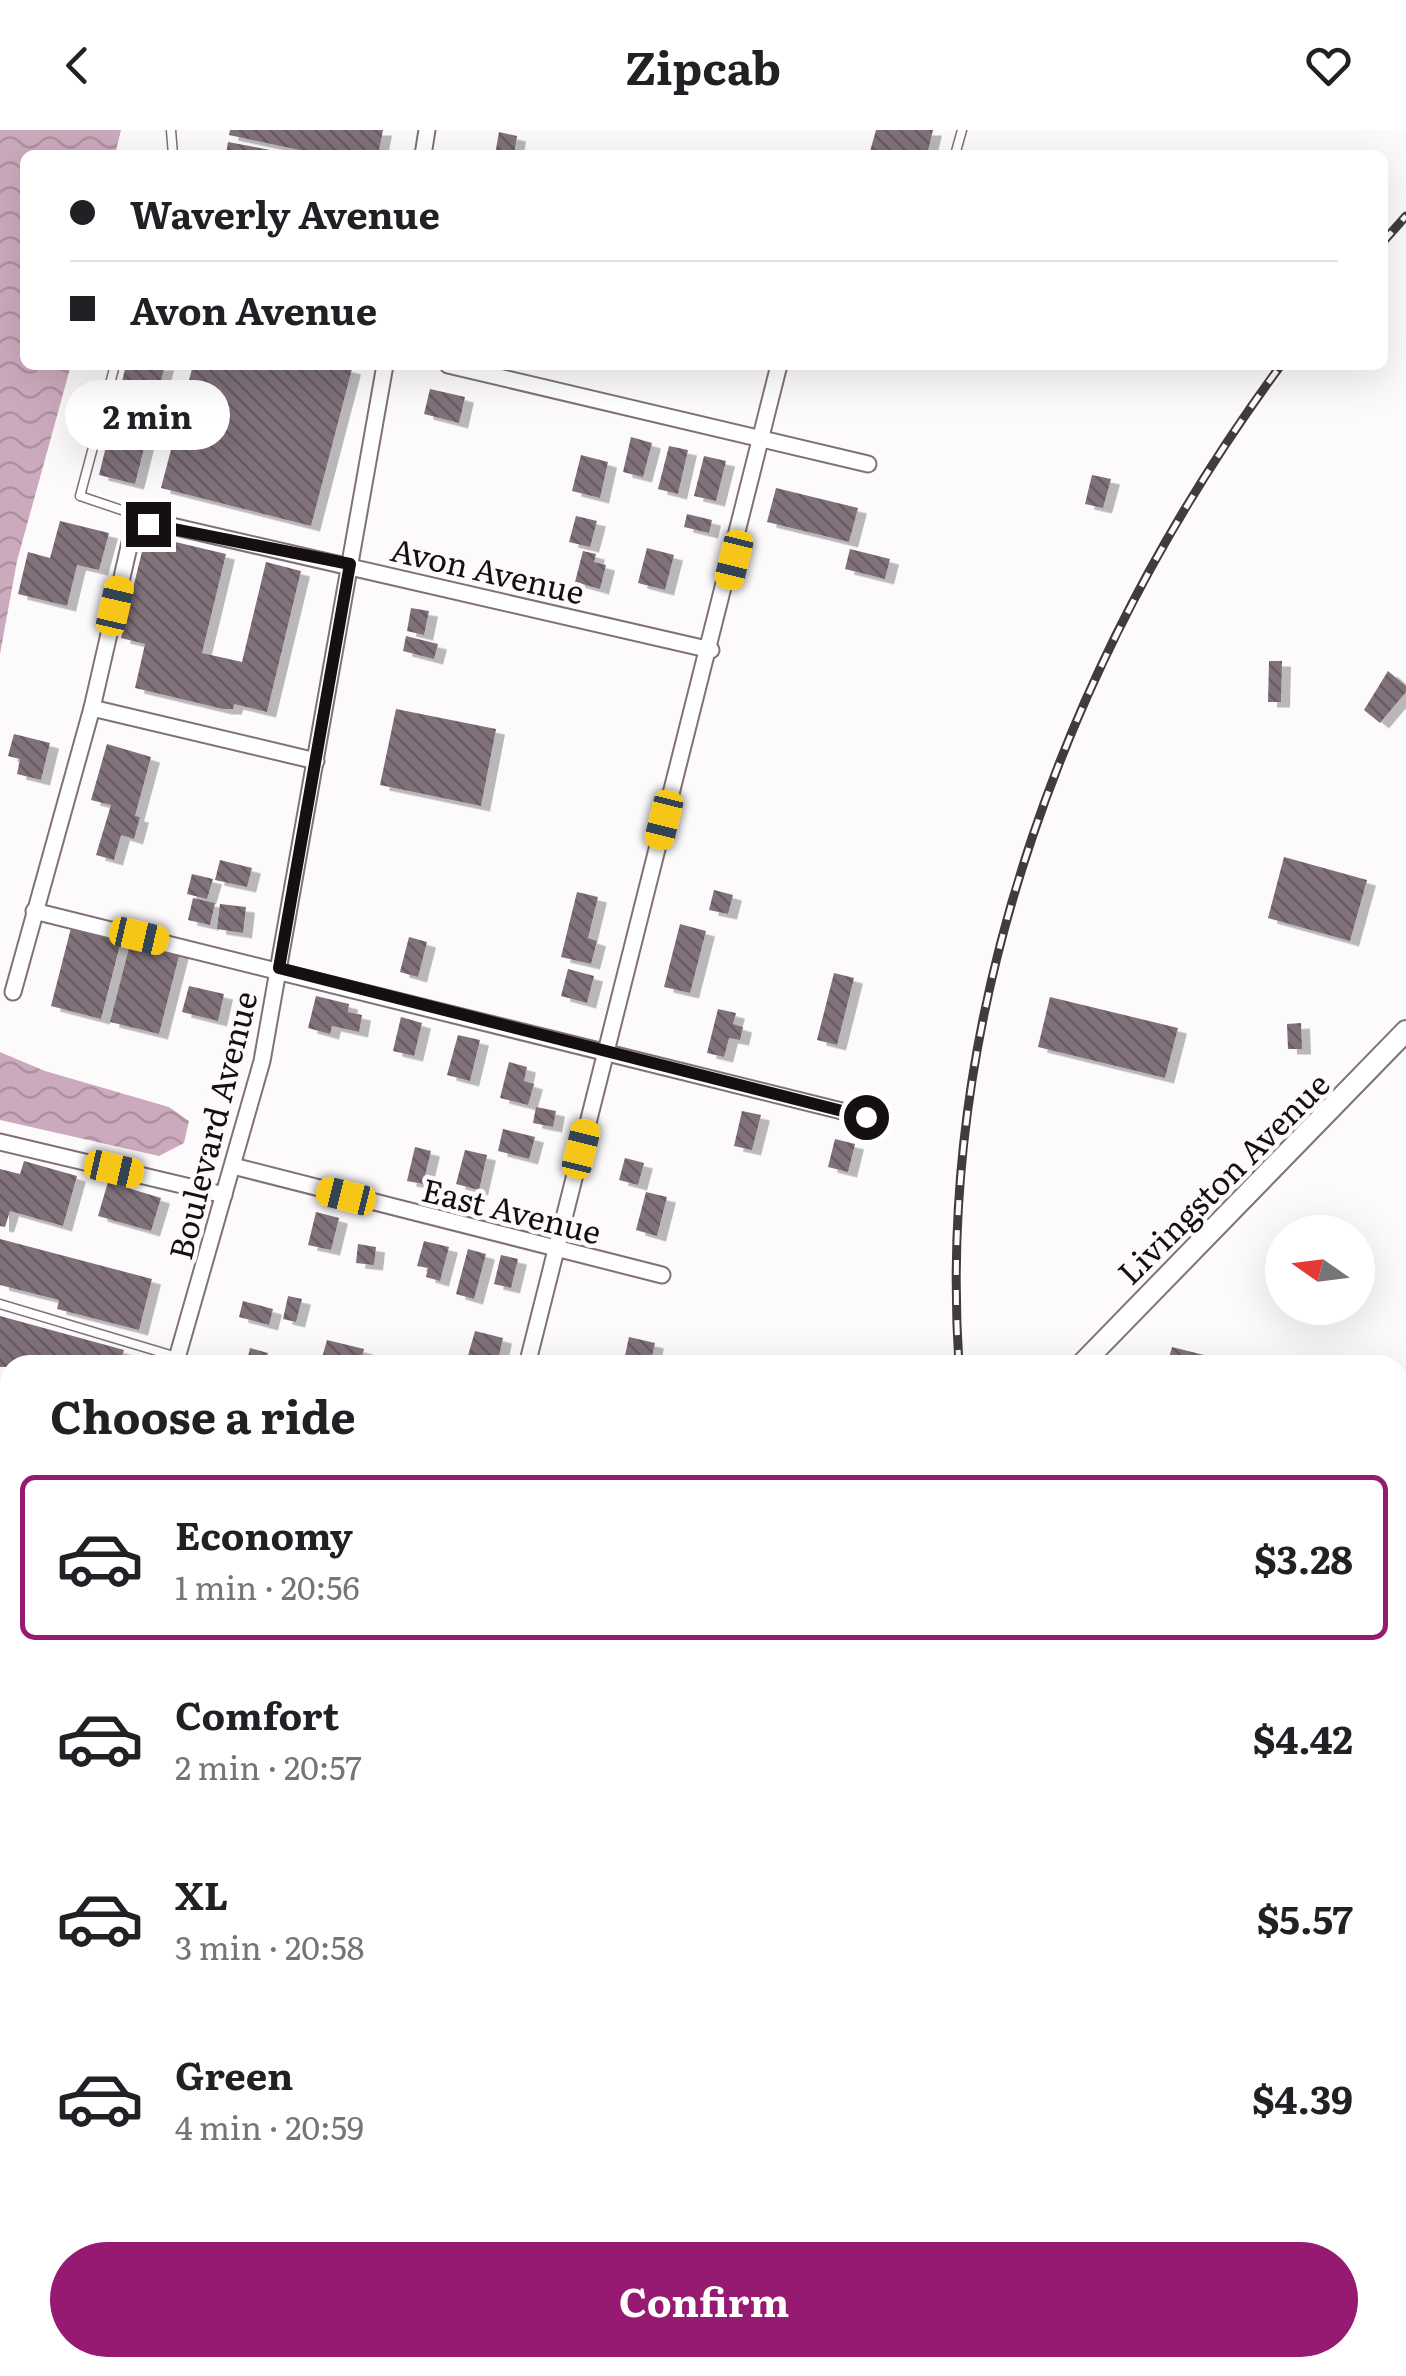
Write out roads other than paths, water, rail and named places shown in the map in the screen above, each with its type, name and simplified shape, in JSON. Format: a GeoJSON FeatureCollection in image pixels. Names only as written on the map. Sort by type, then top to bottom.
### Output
{"type":"FeatureCollection","features":[{"type":"Feature","properties":{"kind":"street","name":"Boulevard Avenue"},"geometry":{"type":"LineString","coordinates":[[178,1355],[262,1062],[383,370]]}},
{"type":"Feature","properties":{"kind":"street"},"geometry":{"type":"LineString","coordinates":[[469,370],[868,464]]}},
{"type":"Feature","properties":{"kind":"street"},"geometry":{"type":"LineString","coordinates":[[529,1355],[711,650],[779,370]]}},
{"type":"Feature","properties":{"kind":"street","name":"Avon Avenue"},"geometry":{"type":"LineString","coordinates":[[92,708],[136,532],[148,524],[350,564],[711,650]]}},
{"type":"Feature","properties":{"kind":"street"},"geometry":{"type":"LineString","coordinates":[[13,992],[92,708],[316,761]]}},
{"type":"Feature","properties":{"kind":"street"},"geometry":{"type":"LineString","coordinates":[[34,911],[279,968],[866,1117]]}},
{"type":"Feature","properties":{"kind":"street","name":"Livingston Avenue"},"geometry":{"type":"LineString","coordinates":[[1091,1355],[1406,1031]]}},
{"type":"Feature","properties":{"kind":"street"},"geometry":{"type":"LineString","coordinates":[[0,1142],[224,1195]]}},
{"type":"Feature","properties":{"kind":"street","name":"East Avenue"},"geometry":{"type":"LineString","coordinates":[[233,1166],[662,1275]]}},
{"type":"Feature","properties":{"kind":"lane"},"geometry":{"type":"LineString","coordinates":[[115,370],[80,496],[163,524]]}},
{"type":"Feature","properties":{"kind":"lane"},"geometry":{"type":"LineString","coordinates":[[0,1304],[157,1355]]}},
{"type":"Feature","properties":{"kind":"water"},"geometry":{"type":"Polygon","coordinates":[[[0,130],[121,130],[116,150],[20,150],[20,370],[70,370],[17,561],[0,654],[0,130]]]}},
{"type":"Feature","properties":{"kind":"water"},"geometry":{"type":"Polygon","coordinates":[[[0,1052],[45,1071],[169,1107],[189,1121],[184,1143],[159,1156],[0,1120],[0,1052]]]}},
{"type":"Feature","properties":{"kind":"railway"},"geometry":{"type":"LineString","coordinates":[[1388,236],[1406,216]]}},
{"type":"Feature","properties":{"kind":"railway"},"geometry":{"type":"LineString","coordinates":[[959,1355],[957,1231],[970,1097],[995,966],[1032,837],[1081,712],[1139,591],[1206,475],[1278,370]]}}]}
